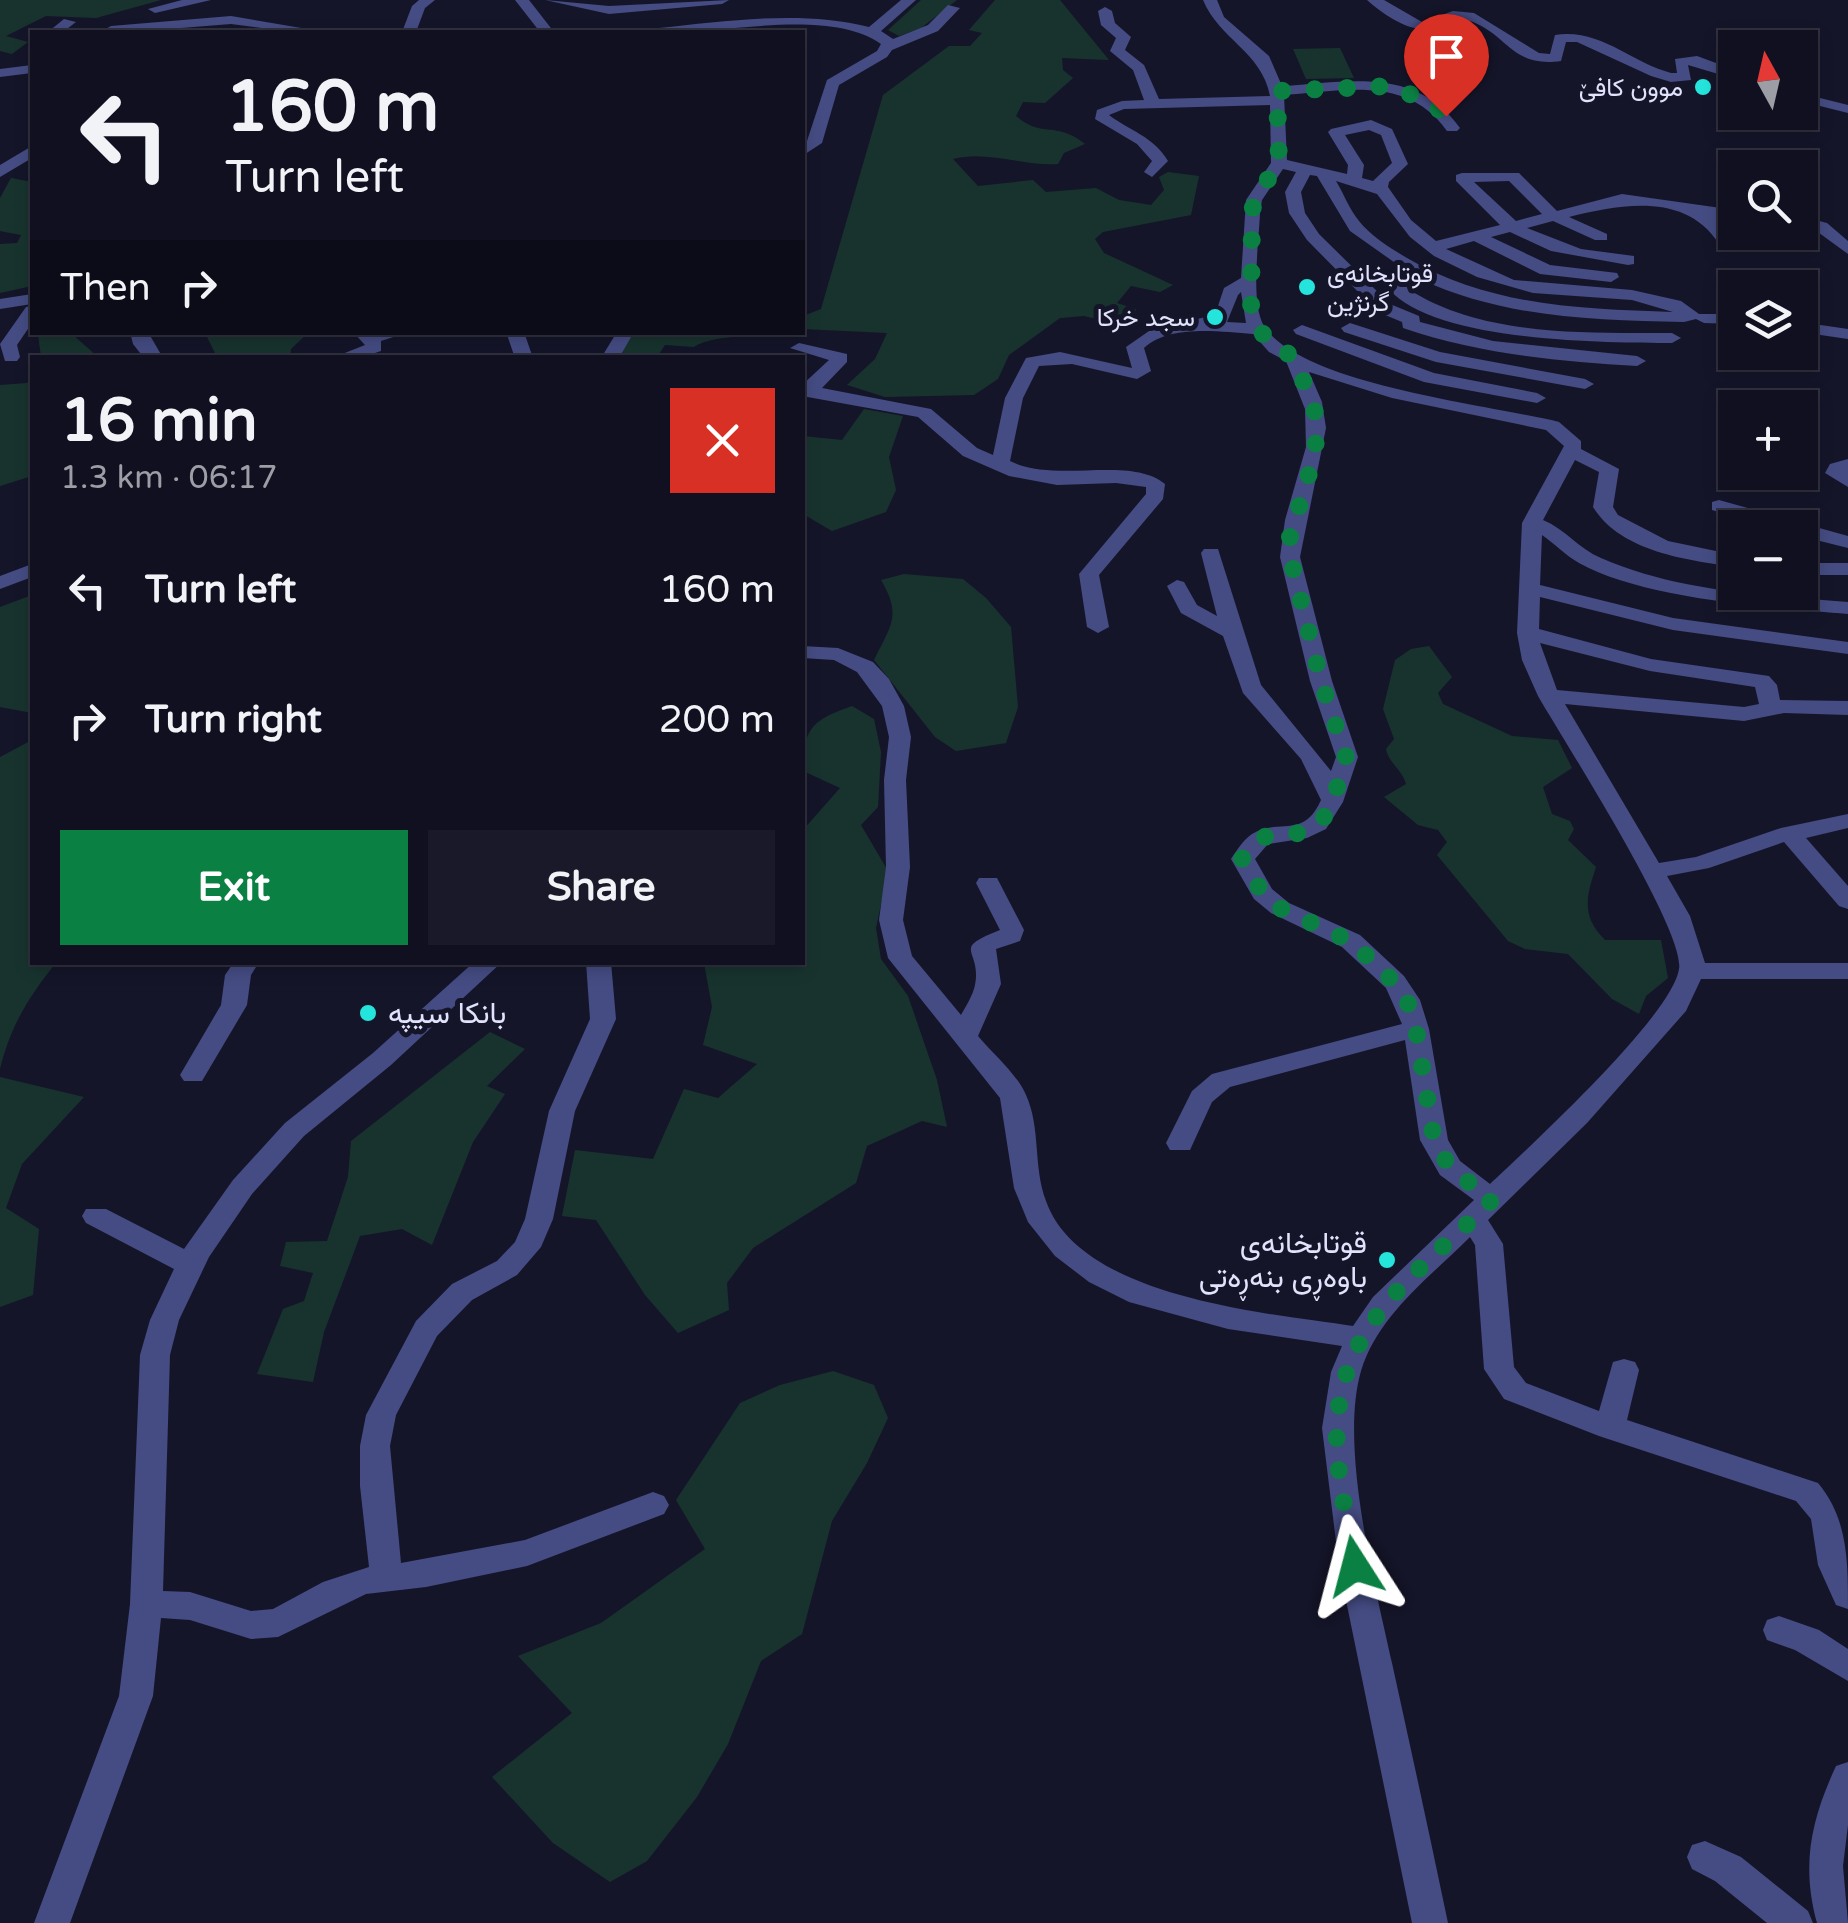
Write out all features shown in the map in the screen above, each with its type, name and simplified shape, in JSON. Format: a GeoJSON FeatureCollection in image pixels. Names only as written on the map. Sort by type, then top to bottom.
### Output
{"type":"FeatureCollection","features":[{"type":"Feature","properties":{"kind":"street"},"geometry":{"type":"LineString","coordinates":[[112,30],[114,22],[132,13],[204,0]]}},
{"type":"Feature","properties":{"kind":"street"},"geometry":{"type":"LineString","coordinates":[[410,30],[419,6],[428,0]]}},
{"type":"Feature","properties":{"kind":"street"},"geometry":{"type":"LineString","coordinates":[[522,0],[545,30]]}},
{"type":"Feature","properties":{"kind":"street"},"geometry":{"type":"LineString","coordinates":[[552,0],[609,10],[722,0]]}},
{"type":"Feature","properties":{"kind":"street"},"geometry":{"type":"LineString","coordinates":[[873,31],[909,0]]}},
{"type":"Feature","properties":{"kind":"street"},"geometry":{"type":"LineString","coordinates":[[1210,0],[1218,19],[1264,60],[1276,96],[1279,163],[1254,200],[1249,300],[1257,330]]}},
{"type":"Feature","properties":{"kind":"street"},"geometry":{"type":"LineString","coordinates":[[1374,0],[1425,28],[1440,27],[1453,16],[1479,17],[1512,48],[1533,56],[1556,58],[1560,38],[1575,37],[1610,49],[1668,78],[1686,77],[1680,62],[1688,58],[1718,69]]}},
{"type":"Feature","properties":{"kind":"street"},"geometry":{"type":"LineString","coordinates":[[805,150],[814,143],[832,83],[865,66],[887,46],[933,28],[953,8]]}},
{"type":"Feature","properties":{"kind":"street"},"geometry":{"type":"LineString","coordinates":[[1105,10],[1108,25],[1124,36],[1118,51],[1139,68],[1153,103]]}},
{"type":"Feature","properties":{"kind":"street"},"geometry":{"type":"LineString","coordinates":[[137,30],[230,20],[303,30]]}},
{"type":"Feature","properties":{"kind":"street"},"geometry":{"type":"LineString","coordinates":[[57,30],[68,22]]}},
{"type":"Feature","properties":{"kind":"street"},"geometry":{"type":"LineString","coordinates":[[678,30],[794,22],[873,31],[884,36],[887,46]]}},
{"type":"Feature","properties":{"kind":"street"},"geometry":{"type":"LineString","coordinates":[[0,73],[25,68]]}},
{"type":"Feature","properties":{"kind":"street"},"geometry":{"type":"LineString","coordinates":[[1354,182],[1356,166],[1336,132],[1358,107],[1391,86],[1433,104],[1452,128]]}},
{"type":"Feature","properties":{"kind":"street"},"geometry":{"type":"LineString","coordinates":[[1152,172],[1160,160],[1156,152],[1131,131],[1102,119],[1102,113],[1122,105],[1276,96],[1358,107],[1387,132],[1400,164],[1380,180],[1380,189],[1405,224],[1432,247],[1478,272],[1510,283],[1568,294],[1658,296],[1674,302],[1693,318]]}},
{"type":"Feature","properties":{"kind":"street"},"geometry":{"type":"LineString","coordinates":[[1818,102],[1848,110]]}},
{"type":"Feature","properties":{"kind":"street"},"geometry":{"type":"LineString","coordinates":[[0,172],[30,152]]}},
{"type":"Feature","properties":{"kind":"street"},"geometry":{"type":"LineString","coordinates":[[1279,163],[1380,189]]}},
{"type":"Feature","properties":{"kind":"street"},"geometry":{"type":"LineString","coordinates":[[1305,170],[1293,192],[1297,214],[1313,237],[1335,254],[1384,308],[1479,346],[1637,361]]}},
{"type":"Feature","properties":{"kind":"street"},"geometry":{"type":"LineString","coordinates":[[1324,176],[1352,223],[1417,272],[1453,290],[1518,308],[1718,319]]}},
{"type":"Feature","properties":{"kind":"street"},"geometry":{"type":"LineString","coordinates":[[1601,237],[1551,216],[1534,203],[1514,176],[1462,178],[1481,205],[1550,248],[1628,260]]}},
{"type":"Feature","properties":{"kind":"street"},"geometry":{"type":"LineString","coordinates":[[1432,247],[1630,198],[1718,214]]}},
{"type":"Feature","properties":{"kind":"street"},"geometry":{"type":"LineString","coordinates":[[1698,212],[1718,229]]}},
{"type":"Feature","properties":{"kind":"street"},"geometry":{"type":"LineString","coordinates":[[1818,225],[1848,249]]}},
{"type":"Feature","properties":{"kind":"street"},"geometry":{"type":"LineString","coordinates":[[1476,236],[1546,270],[1610,276]]}},
{"type":"Feature","properties":{"kind":"street"},"geometry":{"type":"LineString","coordinates":[[1417,272],[1398,289],[1415,302],[1437,309],[1520,330],[1672,338]]}},
{"type":"Feature","properties":{"kind":"street"},"geometry":{"type":"LineString","coordinates":[[995,462],[1002,460],[1014,398],[1032,362],[1061,356],[1137,374],[1142,371],[1138,342],[1148,336],[1195,328],[1223,318],[1230,292],[1252,279]]}},
{"type":"Feature","properties":{"kind":"street"},"geometry":{"type":"LineString","coordinates":[[0,304],[30,299]]}},
{"type":"Feature","properties":{"kind":"street"},"geometry":{"type":"LineString","coordinates":[[1377,340],[1437,309]]}},
{"type":"Feature","properties":{"kind":"street"},"geometry":{"type":"LineString","coordinates":[[11,357],[8,345],[13,333],[30,313]]}},
{"type":"Feature","properties":{"kind":"street"},"geometry":{"type":"LineString","coordinates":[[1485,412],[1584,384],[1637,361],[1658,351],[1693,318]]}},
{"type":"Feature","properties":{"kind":"street"},"geometry":{"type":"LineString","coordinates":[[1195,328],[1257,330],[1293,357],[1360,384],[1552,426],[1569,438],[1573,452],[1609,469],[1603,507],[1615,526],[1677,548],[1718,557]]}},
{"type":"Feature","properties":{"kind":"street"},"geometry":{"type":"LineString","coordinates":[[1350,328],[1446,362],[1584,384]]}},
{"type":"Feature","properties":{"kind":"street"},"geometry":{"type":"LineString","coordinates":[[1302,330],[1366,358],[1430,378],[1537,398]]}},
{"type":"Feature","properties":{"kind":"street"},"geometry":{"type":"LineString","coordinates":[[1818,330],[1848,334]]}},
{"type":"Feature","properties":{"kind":"street"},"geometry":{"type":"LineString","coordinates":[[348,355],[372,344]]}},
{"type":"Feature","properties":{"kind":"street"},"geometry":{"type":"LineString","coordinates":[[799,348],[841,358],[806,391]]}},
{"type":"Feature","properties":{"kind":"street"},"geometry":{"type":"LineString","coordinates":[[1293,357],[1314,406],[1317,432],[1314,457],[1290,537],[1290,556],[1321,681],[1346,757],[1327,811],[1314,827],[1261,836],[1242,859],[1263,894],[1280,908],[1352,942],[1407,1000],[1416,1029],[1434,1140],[1483,1210],[1499,1369],[1505,1382],[1541,1404],[1807,1492],[1826,1504],[1834,1518],[1838,1536],[1834,1572],[1848,1595]]}},
{"type":"Feature","properties":{"kind":"street"},"geometry":{"type":"LineString","coordinates":[[806,391],[924,413],[940,421],[980,460],[995,462],[1029,478],[1155,484],[1156,495],[1088,574],[1088,588],[1098,604],[1098,627]]}},
{"type":"Feature","properties":{"kind":"street"},"geometry":{"type":"LineString","coordinates":[[1430,1923],[1355,1566],[1337,1428],[1346,1372],[1360,1338],[1384,1305],[1483,1210],[1647,1040],[1677,1005],[1692,971],[1692,958],[1678,916],[1549,696],[1533,660],[1528,633],[1532,522],[1559,468],[1573,452]]}},
{"type":"Feature","properties":{"kind":"street"},"geometry":{"type":"LineString","coordinates":[[1848,465],[1834,473],[1848,481]]}},
{"type":"Feature","properties":{"kind":"street"},"geometry":{"type":"LineString","coordinates":[[1719,506],[1732,510]]}},
{"type":"Feature","properties":{"kind":"street"},"geometry":{"type":"LineString","coordinates":[[1532,522],[1555,532],[1584,558],[1628,574],[1724,594],[1848,608]]}},
{"type":"Feature","properties":{"kind":"street"},"geometry":{"type":"LineString","coordinates":[[1818,534],[1848,542]]}},
{"type":"Feature","properties":{"kind":"street"},"geometry":{"type":"LineString","coordinates":[[1211,553],[1252,691],[1325,774],[1330,797]]}},
{"type":"Feature","properties":{"kind":"street"},"geometry":{"type":"LineString","coordinates":[[1818,569],[1848,569]]}},
{"type":"Feature","properties":{"kind":"street"},"geometry":{"type":"LineString","coordinates":[[0,584],[30,571]]}},
{"type":"Feature","properties":{"kind":"street"},"geometry":{"type":"LineString","coordinates":[[1177,586],[1196,615],[1234,634]]}},
{"type":"Feature","properties":{"kind":"street"},"geometry":{"type":"LineString","coordinates":[[1530,588],[1672,624],[1848,648]]}},
{"type":"Feature","properties":{"kind":"street"},"geometry":{"type":"LineString","coordinates":[[1528,633],[1650,665],[1761,681],[1766,686],[1770,708]]}},
{"type":"Feature","properties":{"kind":"street"},"geometry":{"type":"LineString","coordinates":[[805,652],[838,654],[865,666],[893,706],[900,738],[896,780],[898,867],[891,920],[900,958],[1012,1095],[1022,1118],[1025,1161],[1036,1213],[1072,1256],[1110,1284],[1162,1302],[1360,1338]]}},
{"type":"Feature","properties":{"kind":"street"},"geometry":{"type":"LineString","coordinates":[[1549,696],[1744,714],[1770,708],[1848,708]]}},
{"type":"Feature","properties":{"kind":"street"},"geometry":{"type":"LineString","coordinates":[[1650,872],[1702,863],[1789,834],[1848,821]]}},
{"type":"Feature","properties":{"kind":"street"},"geometry":{"type":"LineString","coordinates":[[1789,834],[1848,900]]}},
{"type":"Feature","properties":{"kind":"street"},"geometry":{"type":"LineString","coordinates":[[964,1039],[988,984],[983,945],[1011,935],[1012,930],[988,883]]}},
{"type":"Feature","properties":{"kind":"street"},"geometry":{"type":"LineString","coordinates":[[193,1075],[234,1005],[238,976],[245,965]]}},
{"type":"Feature","properties":{"kind":"street"},"geometry":{"type":"LineString","coordinates":[[52,1923],[136,1696],[146,1604],[155,1355],[161,1322],[187,1263],[268,1160],[321,1105],[380,1060],[487,965]]}},
{"type":"Feature","properties":{"kind":"street"},"geometry":{"type":"LineString","coordinates":[[386,1577],[376,1486],[375,1446],[381,1414],[426,1328],[462,1292],[507,1268],[528,1247],[539,1218],[562,1111],[603,1019],[598,965]]}},
{"type":"Feature","properties":{"kind":"street"},"geometry":{"type":"LineString","coordinates":[[1692,971],[1848,971]]}},
{"type":"Feature","properties":{"kind":"street"},"geometry":{"type":"LineString","coordinates":[[1180,1144],[1201,1096],[1222,1080],[1416,1029]]}},
{"type":"Feature","properties":{"kind":"street"},"geometry":{"type":"LineString","coordinates":[[96,1216],[187,1263]]}},
{"type":"Feature","properties":{"kind":"street"},"geometry":{"type":"LineString","coordinates":[[1610,1428],[1624,1370]]}},
{"type":"Feature","properties":{"kind":"street"},"geometry":{"type":"LineString","coordinates":[[146,1604],[190,1606],[251,1625],[278,1624],[334,1592],[386,1577],[426,1574],[527,1553],[653,1506]]}},
{"type":"Feature","properties":{"kind":"street"},"geometry":{"type":"LineString","coordinates":[[1779,1630],[1807,1640],[1848,1667]]}},
{"type":"Feature","properties":{"kind":"street"},"geometry":{"type":"LineString","coordinates":[[1834,1923],[1823,1886],[1824,1859],[1831,1816],[1848,1776]]}},
{"type":"Feature","properties":{"kind":"street"},"geometry":{"type":"LineString","coordinates":[[1705,1857],[1728,1869],[1794,1923]]}},
{"type":"Feature","properties":{"kind":"green space"},"geometry":{"type":"Polygon","coordinates":[[[0,0],[161,0],[96,18],[46,16],[6,36],[28,42],[12,54],[0,51],[0,0]]]}},
{"type":"Feature","properties":{"kind":"green space"},"geometry":{"type":"Polygon","coordinates":[[[921,0],[957,0],[921,28],[899,36],[888,30],[921,0]]]}},
{"type":"Feature","properties":{"kind":"green space"},"geometry":{"type":"Polygon","coordinates":[[[995,0],[1060,0],[1109,60],[1062,58],[1063,70],[1073,78],[1045,103],[1023,102],[1016,116],[1034,127],[1065,133],[1085,144],[1064,153],[1058,164],[978,156],[953,159],[978,186],[1033,180],[1046,192],[1096,188],[1119,200],[1151,205],[1164,190],[1159,177],[1168,172],[1199,176],[1191,215],[1103,232],[1095,239],[1104,253],[1173,285],[1160,292],[1131,286],[1117,303],[1136,309],[1134,328],[1084,316],[1060,318],[1009,355],[998,379],[974,395],[885,397],[847,385],[875,359],[887,333],[805,329],[805,315],[821,309],[883,95],[949,46],[970,46],[982,33],[969,30],[995,0]]]}},
{"type":"Feature","properties":{"kind":"green space"},"geometry":{"type":"Polygon","coordinates":[[[1340,48],[1354,78],[1306,79],[1293,49],[1340,48]]]}},
{"type":"Feature","properties":{"kind":"green space"},"geometry":{"type":"Polygon","coordinates":[[[11,178],[30,182],[30,286],[0,293],[0,244],[17,243],[21,235],[0,231],[0,198],[11,178]]]}},
{"type":"Feature","properties":{"kind":"green space"},"geometry":{"type":"Polygon","coordinates":[[[38,335],[73,335],[96,355],[41,355],[38,335]]]}},
{"type":"Feature","properties":{"kind":"green space"},"geometry":{"type":"Polygon","coordinates":[[[206,335],[306,335],[291,349],[290,355],[216,355],[206,335]]]}},
{"type":"Feature","properties":{"kind":"green space"},"geometry":{"type":"Polygon","coordinates":[[[630,335],[746,335],[694,347],[665,345],[658,355],[621,355],[630,335]]]}},
{"type":"Feature","properties":{"kind":"green space"},"geometry":{"type":"Polygon","coordinates":[[[30,379],[30,477],[0,486],[0,385],[27,383],[30,379]]]}},
{"type":"Feature","properties":{"kind":"green space"},"geometry":{"type":"Polygon","coordinates":[[[864,409],[903,416],[889,457],[896,490],[886,512],[832,531],[805,515],[805,436],[842,440],[864,409]]]}},
{"type":"Feature","properties":{"kind":"green space"},"geometry":{"type":"Polygon","coordinates":[[[904,574],[963,579],[1011,627],[1018,707],[1006,743],[956,751],[935,737],[874,660],[892,620],[891,603],[881,580],[904,574]]]}},
{"type":"Feature","properties":{"kind":"green space"},"geometry":{"type":"Polygon","coordinates":[[[30,596],[30,713],[0,707],[0,607],[30,596]]]}},
{"type":"Feature","properties":{"kind":"green space"},"geometry":{"type":"Polygon","coordinates":[[[1429,646],[1452,677],[1438,693],[1443,704],[1512,736],[1558,740],[1572,768],[1543,787],[1552,814],[1570,821],[1574,829],[1568,840],[1596,867],[1588,897],[1592,923],[1605,940],[1661,940],[1668,978],[1646,996],[1639,1014],[1612,999],[1568,954],[1525,949],[1508,941],[1437,855],[1447,842],[1438,830],[1418,825],[1384,797],[1406,784],[1386,749],[1394,739],[1383,709],[1395,660],[1411,649],[1429,646]]]}},
{"type":"Feature","properties":{"kind":"green space"},"geometry":{"type":"Polygon","coordinates":[[[852,706],[874,719],[881,752],[878,807],[861,825],[888,871],[876,928],[881,959],[908,996],[937,1080],[947,1127],[922,1121],[867,1146],[856,1183],[753,1248],[727,1283],[729,1310],[678,1333],[645,1295],[596,1220],[562,1216],[575,1150],[653,1159],[684,1089],[718,1098],[757,1064],[703,1045],[712,1007],[704,965],[805,965],[805,828],[840,788],[805,772],[805,744],[813,727],[852,706]]]}},
{"type":"Feature","properties":{"kind":"green space"},"geometry":{"type":"Polygon","coordinates":[[[30,741],[30,965],[54,965],[22,1013],[0,1069],[0,757],[30,741]]]}},
{"type":"Feature","properties":{"kind":"green space"},"geometry":{"type":"Polygon","coordinates":[[[490,1032],[525,1049],[487,1086],[505,1094],[473,1142],[432,1245],[402,1229],[360,1236],[324,1332],[313,1382],[257,1374],[283,1309],[304,1301],[313,1273],[280,1266],[286,1242],[327,1241],[348,1177],[351,1141],[490,1032]]]}},
{"type":"Feature","properties":{"kind":"green space"},"geometry":{"type":"Polygon","coordinates":[[[0,1077],[84,1097],[22,1164],[6,1208],[39,1229],[33,1295],[0,1307],[0,1077]]]}},
{"type":"Feature","properties":{"kind":"green space"},"geometry":{"type":"Polygon","coordinates":[[[833,1371],[874,1385],[888,1418],[867,1463],[832,1521],[802,1634],[761,1661],[728,1744],[697,1797],[647,1861],[610,1882],[553,1843],[492,1777],[572,1713],[518,1656],[601,1623],[705,1549],[676,1500],[740,1403],[780,1385],[833,1371]]]}},
{"type":"Feature","properties":{"kind":"place","name":"موون کافێ"},"geometry":{"type":"Point","coordinates":[1703,87]}},
{"type":"Feature","properties":{"kind":"place","name":"قوتابخانەی گرنژین"},"geometry":{"type":"Point","coordinates":[1307,287]}},
{"type":"Feature","properties":{"kind":"place","name":"سجد خركا"},"geometry":{"type":"Point","coordinates":[1215,317]}},
{"type":"Feature","properties":{"kind":"place","name":"بانکا سیپە"},"geometry":{"type":"Point","coordinates":[368,1013]}},
{"type":"Feature","properties":{"kind":"place","name":"قوتابخانەی باوەڕی بنەڕەتی"},"geometry":{"type":"Point","coordinates":[1387,1260]}},
{"type":"Feature","properties":{"kind":"route"},"geometry":{"type":"LineString","coordinates":[[1355,1566],[1337,1428],[1346,1372],[1360,1338],[1384,1305],[1492,1200],[1450,1168],[1440,1154],[1434,1140],[1416,1029],[1407,1000],[1394,982],[1352,942],[1280,908],[1263,894],[1242,859],[1261,836],[1303,831],[1320,822],[1346,757],[1321,681],[1290,556],[1290,537],[1314,457],[1314,406],[1293,357],[1257,330],[1251,314],[1252,213],[1254,200],[1279,163],[1277,91],[1391,86],[1433,104],[1446,116]]}}]}
